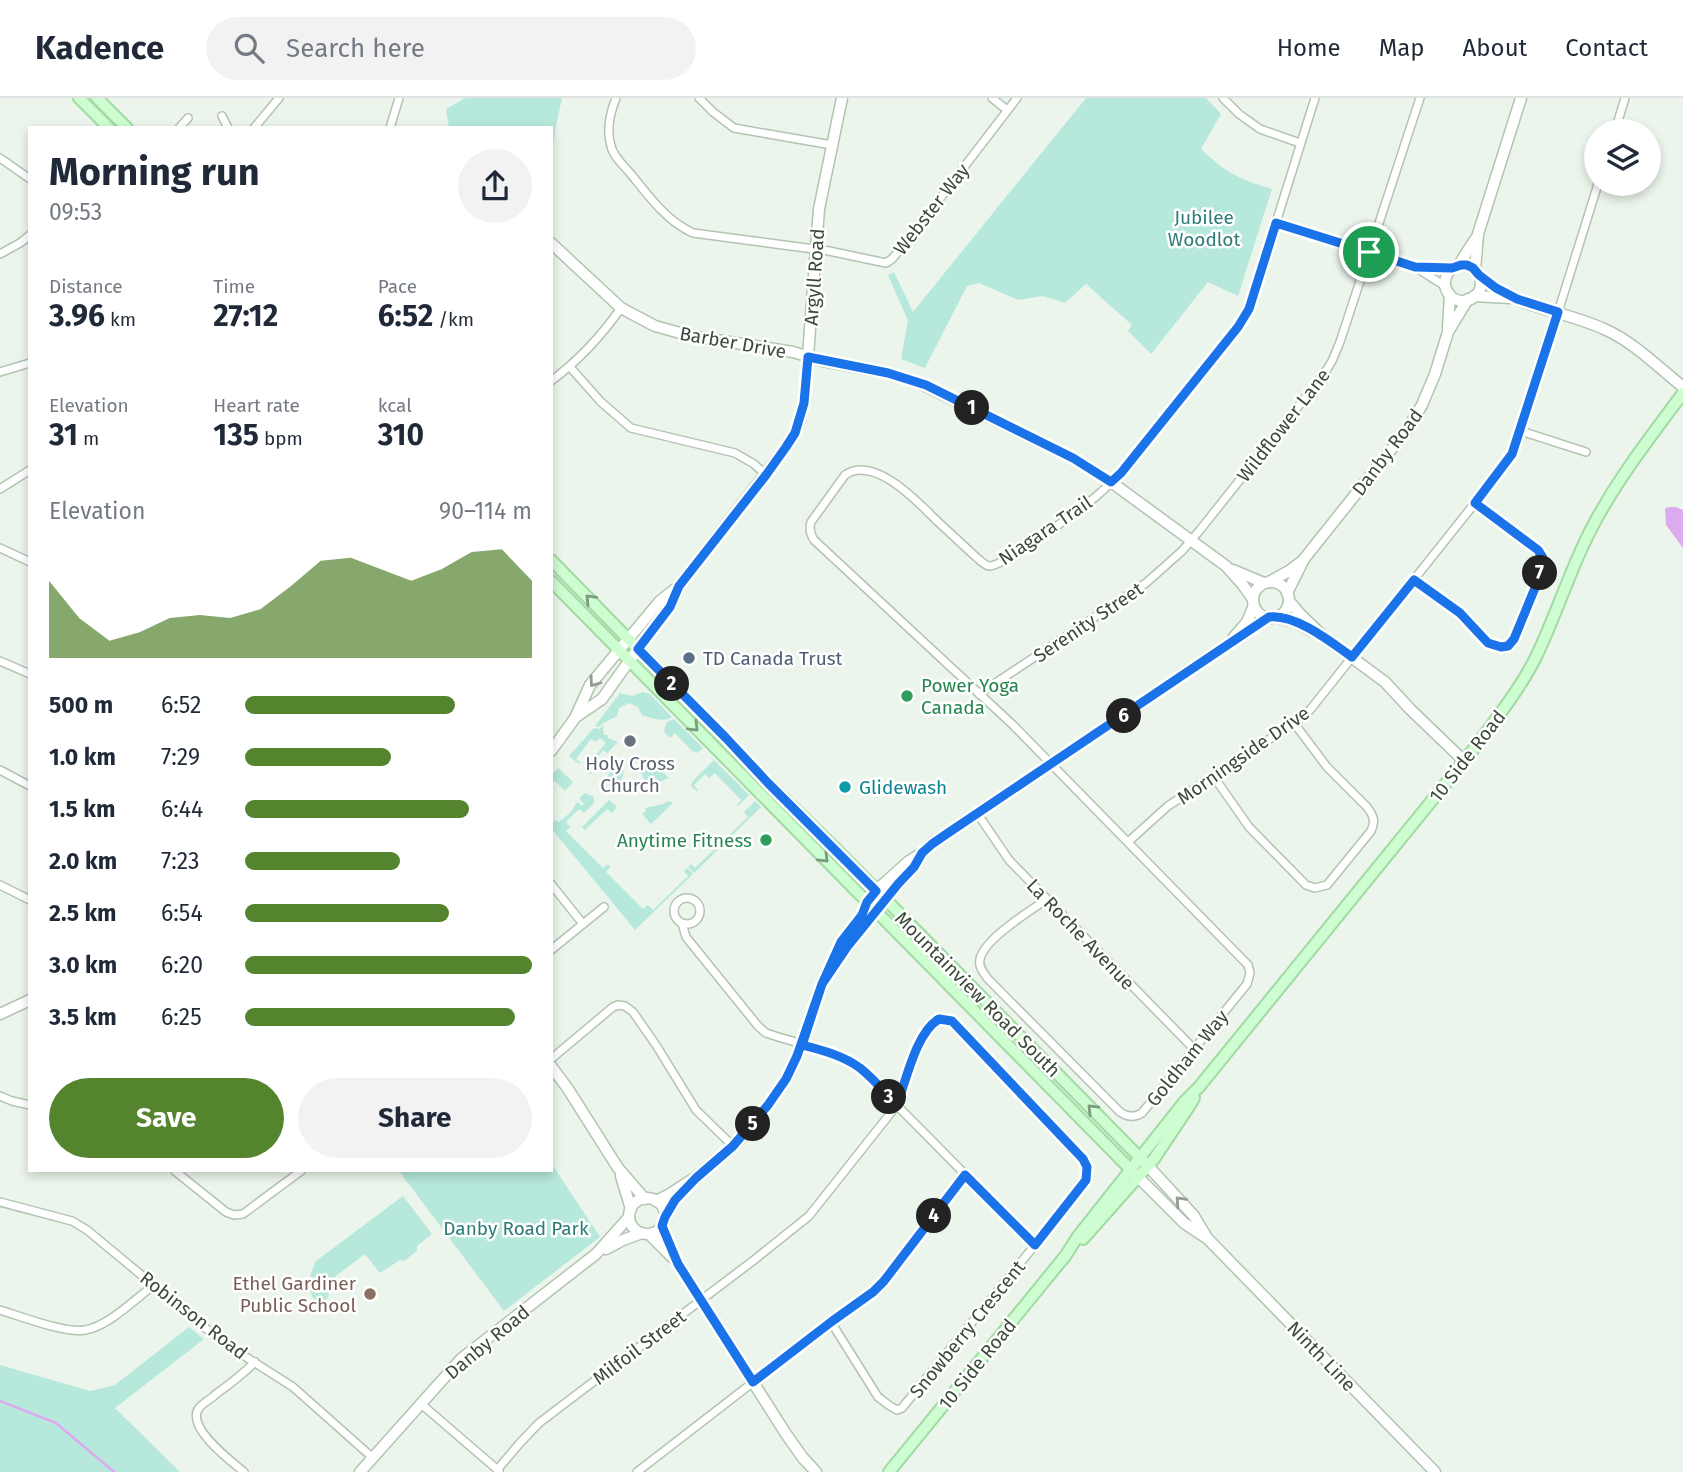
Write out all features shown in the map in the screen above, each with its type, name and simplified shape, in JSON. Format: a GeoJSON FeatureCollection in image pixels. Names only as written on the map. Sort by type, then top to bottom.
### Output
{"type":"FeatureCollection","features":[{"type":"Feature","properties":{"kind":"main road"},"geometry":{"type":"LineString","coordinates":[[79,98],[107,126]]}},
{"type":"Feature","properties":{"kind":"main road"},"geometry":{"type":"LineString","coordinates":[[97,98],[125,126]]}},
{"type":"Feature","properties":{"kind":"main road","name":"10 Side Road"},"geometry":{"type":"LineString","coordinates":[[889,1472],[1066,1255],[1083,1240],[1191,1105],[1199,1087],[1464,761],[1519,689],[1536,656],[1582,547],[1601,511],[1683,390]]}},
{"type":"Feature","properties":{"kind":"main road","name":"Mountainview Road South"},"geometry":{"type":"LineString","coordinates":[[553,562],[1144,1162]]}},
{"type":"Feature","properties":{"kind":"main road","name":"Mountainview Road South"},"geometry":{"type":"LineString","coordinates":[[553,582],[1134,1174]]}},
{"type":"Feature","properties":{"kind":"street"},"geometry":{"type":"LineString","coordinates":[[256,126],[279,98]]}},
{"type":"Feature","properties":{"kind":"street"},"geometry":{"type":"LineString","coordinates":[[391,126],[399,98]]}},
{"type":"Feature","properties":{"kind":"street"},"geometry":{"type":"LineString","coordinates":[[616,98],[608,132],[611,150],[660,208],[685,229],[693,233],[817,250]]}},
{"type":"Feature","properties":{"kind":"street"},"geometry":{"type":"LineString","coordinates":[[699,98],[734,128],[832,145]]}},
{"type":"Feature","properties":{"kind":"street","name":"Argyll Road"},"geometry":{"type":"LineString","coordinates":[[553,748],[575,718],[590,685],[660,601],[679,586],[766,475],[795,433],[805,393],[819,209],[842,98]]}},
{"type":"Feature","properties":{"kind":"street"},"geometry":{"type":"LineString","coordinates":[[992,98],[1007,110]]}},
{"type":"Feature","properties":{"kind":"street","name":"Webster Way"},"geometry":{"type":"LineString","coordinates":[[817,250],[878,262],[886,263],[892,260],[1017,98]]}},
{"type":"Feature","properties":{"kind":"street"},"geometry":{"type":"LineString","coordinates":[[1223,98],[1260,129],[1300,144]]}},
{"type":"Feature","properties":{"kind":"street","name":"Niagara Trail"},"geometry":{"type":"LineString","coordinates":[[1051,764],[814,540],[810,532],[811,522],[845,475],[859,470],[870,472],[898,485],[983,564],[990,566],[1003,562],[1093,499],[1121,473],[1238,327],[1249,309],[1315,98]]}},
{"type":"Feature","properties":{"kind":"street","name":"Wildflower Lane"},"geometry":{"type":"LineString","coordinates":[[1191,541],[1329,367],[1340,342],[1419,98]]}},
{"type":"Feature","properties":{"kind":"street"},"geometry":{"type":"LineString","coordinates":[[1471,298],[1480,288],[1477,273],[1478,234],[1521,98]]}},
{"type":"Feature","properties":{"kind":"street"},"geometry":{"type":"LineString","coordinates":[[1619,119],[1625,98]]}},
{"type":"Feature","properties":{"kind":"street"},"geometry":{"type":"LineString","coordinates":[[222,116],[227,126]]}},
{"type":"Feature","properties":{"kind":"street"},"geometry":{"type":"LineString","coordinates":[[181,126],[188,118]]}},
{"type":"Feature","properties":{"kind":"street"},"geometry":{"type":"LineString","coordinates":[[0,158],[28,178]]}},
{"type":"Feature","properties":{"kind":"street","name":"Morningside Drive"},"geometry":{"type":"LineString","coordinates":[[1128,842],[1168,806],[1310,710],[1506,464],[1521,431],[1594,196]]}},
{"type":"Feature","properties":{"kind":"street"},"geometry":{"type":"LineString","coordinates":[[1276,223],[1415,267],[1458,300],[1517,299]]}},
{"type":"Feature","properties":{"kind":"street"},"geometry":{"type":"LineString","coordinates":[[1448,290],[1446,276],[1478,234]]}},
{"type":"Feature","properties":{"kind":"street"},"geometry":{"type":"LineString","coordinates":[[0,254],[28,236]]}},
{"type":"Feature","properties":{"kind":"street","name":"Barber Drive"},"geometry":{"type":"LineString","coordinates":[[553,245],[621,308],[648,323],[677,333],[793,352],[888,373],[926,385],[1073,458],[1111,482],[1226,566],[1266,583]]}},
{"type":"Feature","properties":{"kind":"street"},"geometry":{"type":"LineString","coordinates":[[1415,267],[1467,265],[1496,288],[1517,299],[1615,334],[1632,345],[1683,390]]}},
{"type":"Feature","properties":{"kind":"street","name":"Danby Road"},"geometry":{"type":"LineString","coordinates":[[1448,290],[1448,332]]}},
{"type":"Feature","properties":{"kind":"street","name":"Danby Road"},"geometry":{"type":"LineString","coordinates":[[1266,583],[1289,571],[1304,559],[1406,431],[1422,405],[1448,332],[1471,298]]}},
{"type":"Feature","properties":{"kind":"street"},"geometry":{"type":"LineString","coordinates":[[553,379],[570,368],[621,308]]}},
{"type":"Feature","properties":{"kind":"street"},"geometry":{"type":"LineString","coordinates":[[0,372],[28,364]]}},
{"type":"Feature","properties":{"kind":"street"},"geometry":{"type":"LineString","coordinates":[[570,368],[601,402],[631,428],[735,453],[766,475]]}},
{"type":"Feature","properties":{"kind":"street"},"geometry":{"type":"LineString","coordinates":[[1521,431],[1586,452]]}},
{"type":"Feature","properties":{"kind":"street"},"geometry":{"type":"LineString","coordinates":[[0,489],[28,471]]}},
{"type":"Feature","properties":{"kind":"street"},"geometry":{"type":"LineString","coordinates":[[1414,580],[1460,613],[1488,643],[1508,646],[1514,639],[1544,566],[1543,558],[1538,550],[1475,503]]}},
{"type":"Feature","properties":{"kind":"street","name":"Serenity Street"},"geometry":{"type":"LineString","coordinates":[[979,694],[1146,583],[1191,541]]}},
{"type":"Feature","properties":{"kind":"street"},"geometry":{"type":"LineString","coordinates":[[0,548],[28,561]]}},
{"type":"Feature","properties":{"kind":"street","name":"Danby Road"},"geometry":{"type":"LineString","coordinates":[[1288,597],[1304,559]]}},
{"type":"Feature","properties":{"kind":"street","name":"Barber Drive"},"geometry":{"type":"LineString","coordinates":[[1226,566],[1253,602]]}},
{"type":"Feature","properties":{"kind":"street"},"geometry":{"type":"LineString","coordinates":[[1227,646],[1247,622],[1256,589],[1266,583],[1278,583],[1285,589],[1288,597],[1324,637]]}},
{"type":"Feature","properties":{"kind":"street","name":"Argyll Road"},"geometry":{"type":"LineString","coordinates":[[575,718],[602,699],[670,607],[679,586]]}},
{"type":"Feature","properties":{"kind":"street"},"geometry":{"type":"LineString","coordinates":[[645,1234],[655,1232],[675,1200],[733,1146],[778,1092],[802,1045],[822,984],[871,907],[914,867],[922,853],[977,813],[1284,611],[1288,597]]}},
{"type":"Feature","properties":{"kind":"street"},"geometry":{"type":"LineString","coordinates":[[1253,602],[1260,614],[1295,622],[1324,637],[1352,657],[1385,682],[1464,761]]}},
{"type":"Feature","properties":{"kind":"street"},"geometry":{"type":"LineString","coordinates":[[0,661],[28,673]]}},
{"type":"Feature","properties":{"kind":"street"},"geometry":{"type":"LineString","coordinates":[[1214,777],[1249,827],[1306,885],[1324,887],[1371,831],[1374,820],[1367,807],[1327,767],[1294,723]]}},
{"type":"Feature","properties":{"kind":"street","name":"Goldham Way"},"geometry":{"type":"LineString","coordinates":[[1046,899],[996,936],[981,956],[980,967],[988,979],[1110,1103],[1127,1116],[1139,1115],[1247,984],[1250,970],[1245,961],[1051,764]]}},
{"type":"Feature","properties":{"kind":"street"},"geometry":{"type":"LineString","coordinates":[[0,770],[28,785]]}},
{"type":"Feature","properties":{"kind":"street","name":"La Roche Avenue"},"geometry":{"type":"LineString","coordinates":[[977,813],[1004,855],[1194,1049]]}},
{"type":"Feature","properties":{"kind":"street"},"geometry":{"type":"LineString","coordinates":[[0,885],[28,899]]}},
{"type":"Feature","properties":{"kind":"street"},"geometry":{"type":"LineString","coordinates":[[553,886],[583,924]]}},
{"type":"Feature","properties":{"kind":"street"},"geometry":{"type":"LineString","coordinates":[[553,948],[604,907]]}},
{"type":"Feature","properties":{"kind":"street"},"geometry":{"type":"LineString","coordinates":[[682,923],[686,937],[758,1026],[766,1033],[833,1054],[855,1065],[870,1077],[1035,1245]]}},
{"type":"Feature","properties":{"kind":"street"},"geometry":{"type":"LineString","coordinates":[[0,1014],[28,1001]]}},
{"type":"Feature","properties":{"kind":"street"},"geometry":{"type":"LineString","coordinates":[[553,1057],[613,1007],[625,1006],[633,1012],[656,1045],[696,1110],[733,1146]]}},
{"type":"Feature","properties":{"kind":"street","name":"Snowberry Crescent"},"geometry":{"type":"LineString","coordinates":[[831,1322],[878,1396],[897,1410],[902,1408],[1086,1180],[1087,1167],[1083,1159],[952,1021],[939,1019],[929,1027],[916,1050],[897,1105]]}},
{"type":"Feature","properties":{"kind":"street"},"geometry":{"type":"LineString","coordinates":[[553,1069],[618,1168],[664,1209],[664,1221],[678,1264]]}},
{"type":"Feature","properties":{"kind":"street"},"geometry":{"type":"LineString","coordinates":[[0,1096],[28,1105]]}},
{"type":"Feature","properties":{"kind":"street","name":"Milfoil Street"},"geometry":{"type":"LineString","coordinates":[[499,1471],[519,1444],[540,1423],[809,1216],[897,1105]]}},
{"type":"Feature","properties":{"kind":"street","name":"Ninth Line"},"geometry":{"type":"LineString","coordinates":[[1144,1162],[1194,1216],[1208,1239]]}},
{"type":"Feature","properties":{"kind":"street"},"geometry":{"type":"LineString","coordinates":[[618,1168],[634,1228],[645,1234],[678,1264],[797,1449],[816,1472]]}},
{"type":"Feature","properties":{"kind":"street"},"geometry":{"type":"LineString","coordinates":[[176,1172],[226,1212],[234,1215],[243,1214],[300,1172]]}},
{"type":"Feature","properties":{"kind":"street","name":"Ninth Line"},"geometry":{"type":"LineString","coordinates":[[1134,1174],[1184,1223],[1208,1239],[1435,1472]]}},
{"type":"Feature","properties":{"kind":"street"},"geometry":{"type":"LineString","coordinates":[[638,1472],[873,1292],[965,1175]]}},
{"type":"Feature","properties":{"kind":"street"},"geometry":{"type":"LineString","coordinates":[[630,1213],[639,1201],[670,1194],[696,1178]]}},
{"type":"Feature","properties":{"kind":"street","name":"Robinson Road"},"geometry":{"type":"LineString","coordinates":[[0,1202],[76,1223],[87,1230],[221,1341],[293,1387],[373,1458]]}},
{"type":"Feature","properties":{"kind":"street","name":"Danby Road"},"geometry":{"type":"LineString","coordinates":[[596,1254],[630,1213]]}},
{"type":"Feature","properties":{"kind":"street","name":"Danby Road"},"geometry":{"type":"LineString","coordinates":[[360,1472],[461,1359],[596,1254],[623,1240],[645,1234]]}},
{"type":"Feature","properties":{"kind":"street"},"geometry":{"type":"LineString","coordinates":[[0,1310],[63,1329],[83,1331],[101,1325],[154,1285]]}},
{"type":"Feature","properties":{"kind":"street"},"geometry":{"type":"LineString","coordinates":[[244,1472],[210,1441],[199,1427],[196,1415],[198,1409],[255,1362]]}},
{"type":"Feature","properties":{"kind":"street"},"geometry":{"type":"LineString","coordinates":[[420,1403],[499,1471]]}},
{"type":"Feature","properties":{"kind":"green space"},"geometry":{"type":"Polygon","coordinates":[[[465,98],[562,98],[553,141],[553,126],[449,126],[446,109],[465,98]]]}},
{"type":"Feature","properties":{"kind":"green space","name":"Jubilee Woodlot"},"geometry":{"type":"Polygon","coordinates":[[[1086,98],[1206,98],[1221,114],[1201,149],[1234,174],[1272,189],[1238,296],[1208,282],[1151,354],[1128,331],[1132,325],[1086,284],[1065,303],[1043,296],[1018,300],[979,283],[967,286],[925,368],[901,359],[908,321],[888,275],[894,272],[913,312],[1086,98]]]}},
{"type":"Feature","properties":{"kind":"green space"},"geometry":{"type":"Polygon","coordinates":[[[643,692],[650,694],[672,717],[653,719],[642,715],[638,707],[629,703],[619,708],[617,716],[599,727],[595,726],[620,693],[632,696],[643,692]]]}},
{"type":"Feature","properties":{"kind":"green space"},"geometry":{"type":"Polygon","coordinates":[[[674,719],[703,748],[697,753],[675,733],[670,738],[664,732],[666,723],[674,719]]]}},
{"type":"Feature","properties":{"kind":"green space"},"geometry":{"type":"Polygon","coordinates":[[[604,725],[604,735],[618,742],[607,753],[603,750],[588,769],[591,774],[584,769],[606,743],[600,738],[596,742],[591,739],[576,759],[579,764],[569,756],[594,728],[599,729],[604,725]]]}},
{"type":"Feature","properties":{"kind":"green space"},"geometry":{"type":"Polygon","coordinates":[[[714,760],[749,795],[738,806],[741,800],[715,773],[709,778],[705,774],[694,785],[697,791],[691,786],[714,760]]]}},
{"type":"Feature","properties":{"kind":"green space"},"geometry":{"type":"Polygon","coordinates":[[[647,764],[652,769],[655,765],[669,778],[646,785],[640,770],[647,764]]]}},
{"type":"Feature","properties":{"kind":"green space"},"geometry":{"type":"Polygon","coordinates":[[[616,765],[624,771],[620,785],[604,781],[616,765]]]}},
{"type":"Feature","properties":{"kind":"green space"},"geometry":{"type":"Polygon","coordinates":[[[558,768],[573,782],[565,791],[555,781],[553,782],[553,773],[558,768]]]}},
{"type":"Feature","properties":{"kind":"green space"},"geometry":{"type":"Polygon","coordinates":[[[585,793],[594,797],[594,803],[584,813],[579,809],[566,822],[570,827],[566,831],[603,868],[608,864],[610,867],[606,872],[643,909],[648,905],[653,910],[688,876],[684,871],[687,868],[693,874],[635,930],[553,830],[553,822],[556,820],[559,822],[571,812],[577,802],[582,806],[584,804],[579,798],[585,793]]]}},
{"type":"Feature","properties":{"kind":"green space"},"geometry":{"type":"Polygon","coordinates":[[[609,800],[617,807],[612,813],[607,809],[585,830],[582,827],[609,800]]]}},
{"type":"Feature","properties":{"kind":"green space"},"geometry":{"type":"Polygon","coordinates":[[[669,801],[673,803],[651,824],[642,814],[646,811],[645,808],[669,801]]]}},
{"type":"Feature","properties":{"kind":"green space"},"geometry":{"type":"Polygon","coordinates":[[[755,801],[761,807],[694,873],[688,867],[691,864],[695,868],[748,817],[744,812],[755,801]]]}},
{"type":"Feature","properties":{"kind":"green space","name":"Danby Road Park"},"geometry":{"type":"Polygon","coordinates":[[[553,1166],[600,1237],[504,1311],[400,1172],[553,1172],[553,1166]]]}},
{"type":"Feature","properties":{"kind":"green space"},"geometry":{"type":"Polygon","coordinates":[[[403,1196],[432,1234],[404,1261],[400,1260],[380,1273],[365,1254],[328,1282],[325,1288],[329,1295],[321,1308],[310,1291],[311,1274],[316,1261],[403,1196]]]}},
{"type":"Feature","properties":{"kind":"green space"},"geometry":{"type":"Polygon","coordinates":[[[189,1327],[204,1339],[115,1408],[180,1472],[0,1472],[0,1365],[90,1391],[115,1385],[189,1327]]]}},
{"type":"Feature","properties":{"kind":"shaded area"},"geometry":{"type":"Polygon","coordinates":[[[1665,508],[1683,510],[1683,548],[1666,525],[1665,508]]]}},
{"type":"Feature","properties":{"kind":"waterway"},"geometry":{"type":"LineString","coordinates":[[0,1401],[56,1423],[114,1472]]}},
{"type":"Feature","properties":{"kind":"place","name":"TD Canada Trust"},"geometry":{"type":"Point","coordinates":[689,658]}},
{"type":"Feature","properties":{"kind":"place","name":"Power Yoga Canada"},"geometry":{"type":"Point","coordinates":[907,696]}},
{"type":"Feature","properties":{"kind":"place","name":"Holy Cross Church"},"geometry":{"type":"Point","coordinates":[630,741]}},
{"type":"Feature","properties":{"kind":"place","name":"Glidewash"},"geometry":{"type":"Point","coordinates":[845,787]}},
{"type":"Feature","properties":{"kind":"place","name":"Anytime Fitness"},"geometry":{"type":"Point","coordinates":[766,840]}},
{"type":"Feature","properties":{"kind":"place","name":"Ethel Gardiner Public School"},"geometry":{"type":"Point","coordinates":[370,1294]}},
{"type":"Feature","properties":{"kind":"route"},"geometry":{"type":"LineString","coordinates":[[1369,252],[1276,223],[1249,309],[1238,327],[1111,482],[1073,458],[926,385],[888,373],[808,357],[804,403],[795,433],[766,475],[679,586],[670,607],[638,649],[876,891],[841,942],[822,984],[802,1045],[833,1054],[855,1065],[897,1105],[916,1050],[929,1027],[939,1019],[952,1021],[1083,1159],[1087,1167],[1086,1180],[1035,1245],[965,1175],[873,1292],[753,1382],[678,1264],[662,1226],[675,1200],[742,1138],[778,1092],[802,1045],[815,1003],[822,984],[847,947],[914,867],[922,853],[1269,617],[1295,622],[1324,637],[1352,657],[1414,580],[1460,613],[1488,643],[1508,646],[1514,639],[1544,566],[1543,558],[1538,550],[1475,503],[1499,473],[1517,443],[1558,312],[1517,299],[1496,288],[1467,265],[1433,269],[1415,267],[1369,252]]}}]}
